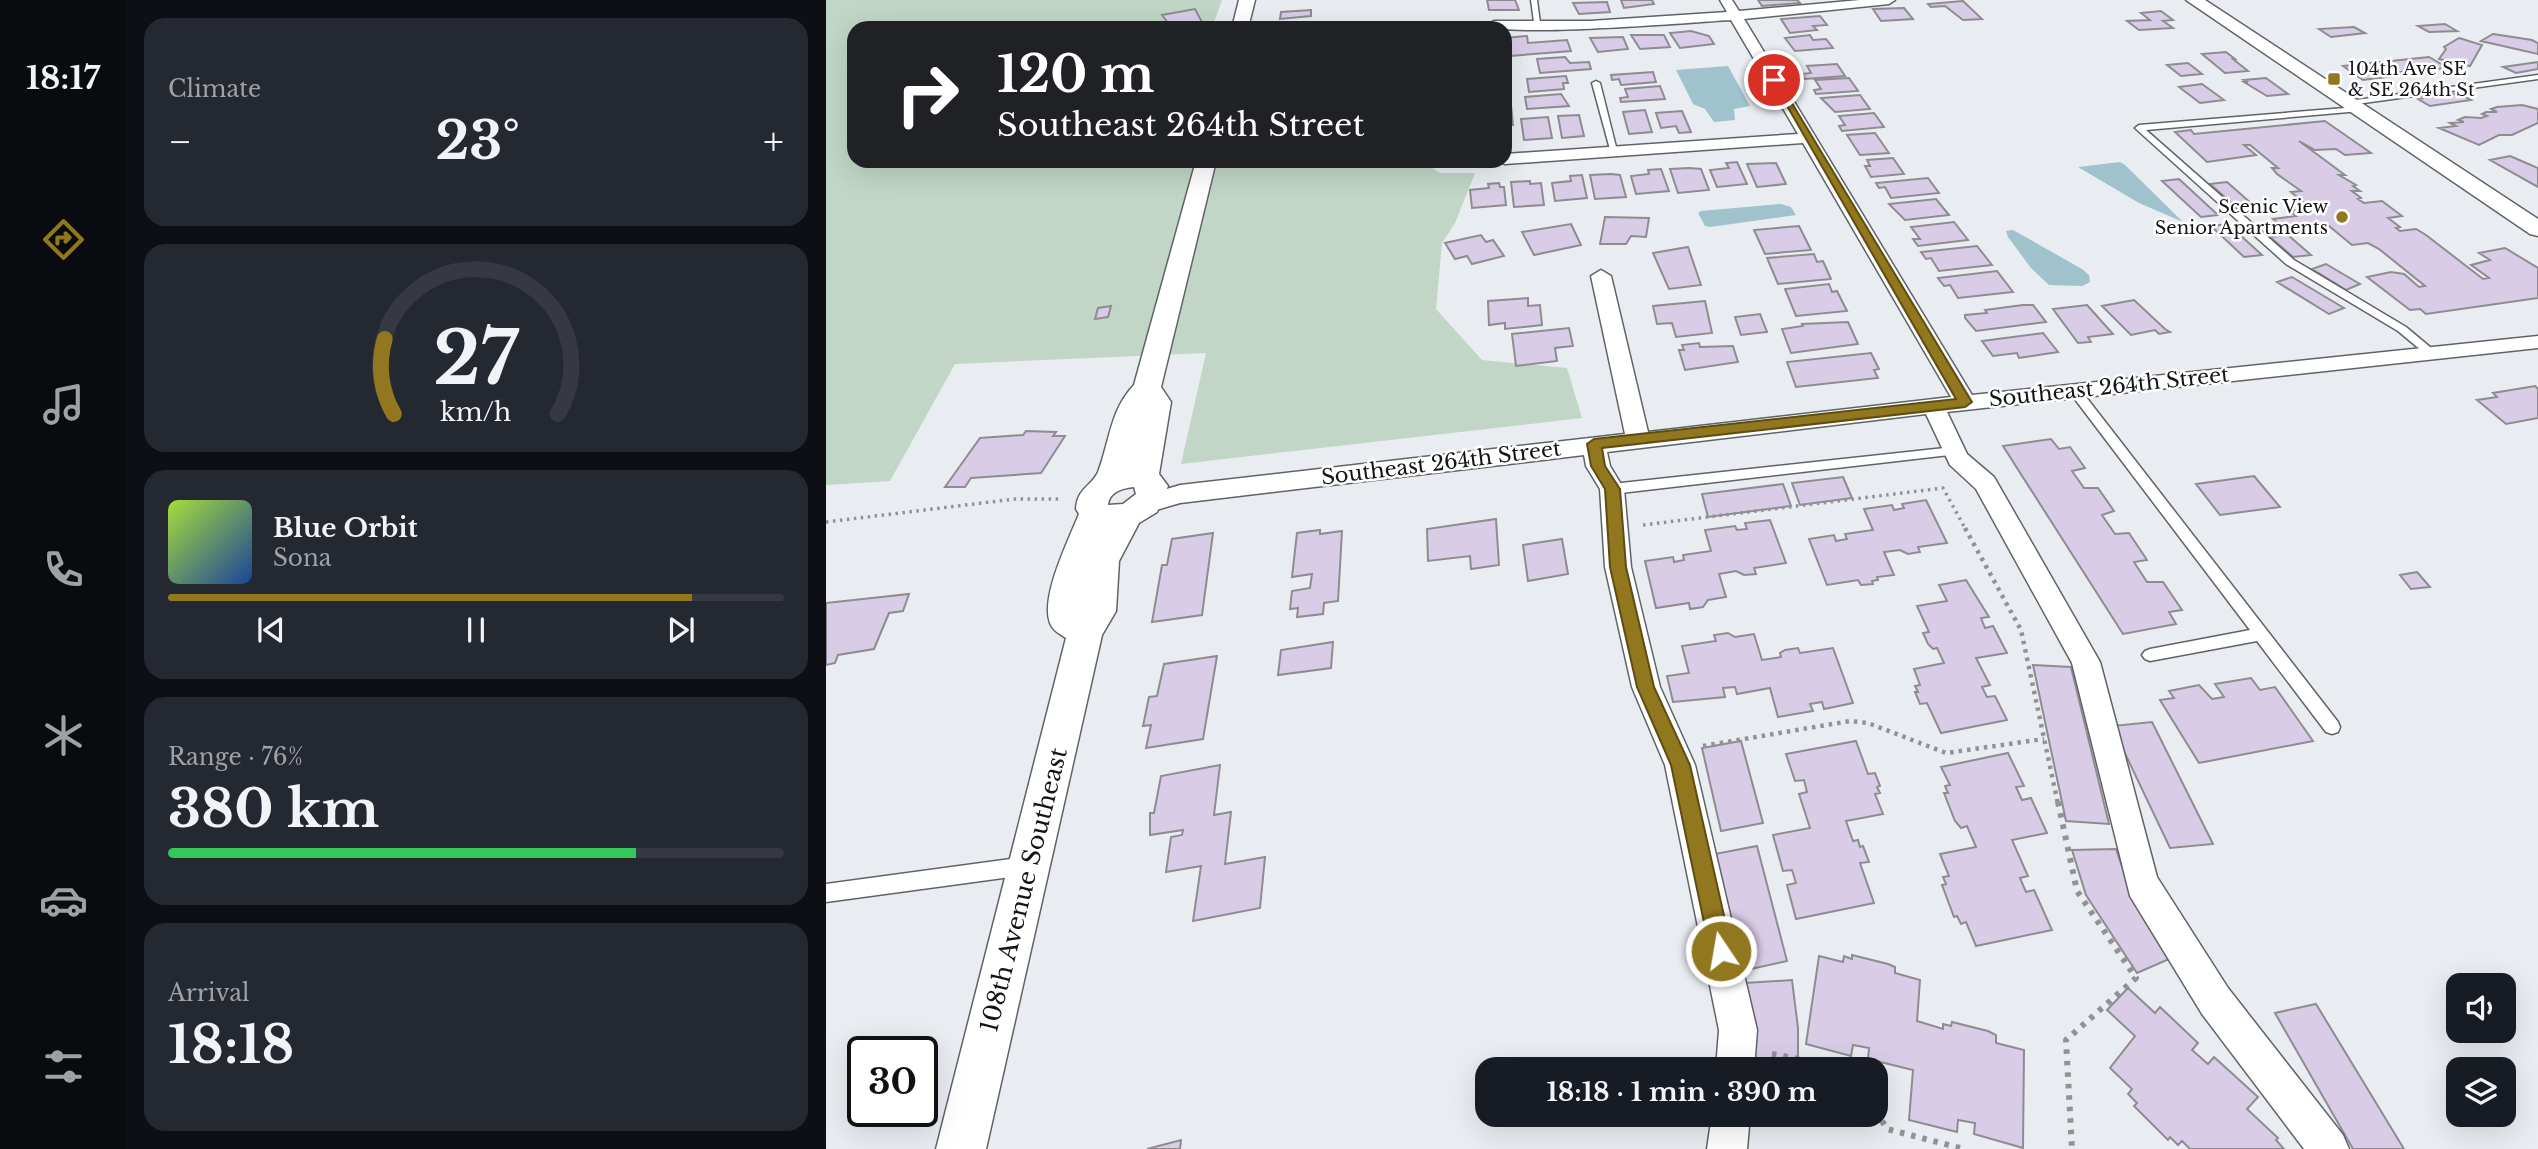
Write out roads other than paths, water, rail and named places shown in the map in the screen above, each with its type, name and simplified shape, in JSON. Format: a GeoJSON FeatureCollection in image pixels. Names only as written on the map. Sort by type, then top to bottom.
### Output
{"type":"FeatureCollection","features":[{"type":"Feature","properties":{"kind":"street"},"geometry":{"type":"LineString","coordinates":[[1242,21],[1247,0]]}},
{"type":"Feature","properties":{"kind":"street"},"geometry":{"type":"LineString","coordinates":[[1512,24],[1590,24],[1731,8],[1805,11],[1888,0]]}},
{"type":"Feature","properties":{"kind":"street"},"geometry":{"type":"LineString","coordinates":[[2194,0],[2538,229]]}},
{"type":"Feature","properties":{"kind":"street"},"geometry":{"type":"LineString","coordinates":[[1731,8],[1965,402]]}},
{"type":"Feature","properties":{"kind":"street"},"geometry":{"type":"LineString","coordinates":[[1512,159],[1807,138]]}},
{"type":"Feature","properties":{"kind":"street","name":"108th Avenue Southeast"},"geometry":{"type":"LineString","coordinates":[[1085,632],[1066,620],[1070,575],[1095,513],[1091,509],[1092,498],[1110,482],[1132,404],[1147,388],[1204,168]]}},
{"type":"Feature","properties":{"kind":"street"},"geometry":{"type":"LineString","coordinates":[[1601,275],[1638,439]]}},
{"type":"Feature","properties":{"kind":"street","name":"Southeast 264th Street"},"geometry":{"type":"LineString","coordinates":[[1150,495],[1965,402],[2538,342]]}},
{"type":"Feature","properties":{"kind":"street","name":"108th Avenue Southeast"},"geometry":{"type":"LineString","coordinates":[[961,1149],[1085,632],[1099,611],[1103,561],[1150,495],[1157,402],[1147,388]]}},
{"type":"Feature","properties":{"kind":"street"},"geometry":{"type":"LineString","coordinates":[[1933,406],[1958,459],[1984,483],[2086,662],[2143,884],[2215,1001],[2329,1149]]}},
{"type":"Feature","properties":{"kind":"street"},"geometry":{"type":"LineString","coordinates":[[1594,444],[1598,466],[1612,489],[1618,567],[1646,687],[1680,765],[1736,1017],[1736,1057]]}},
{"type":"Feature","properties":{"kind":"street"},"geometry":{"type":"LineString","coordinates":[[1095,513],[1106,517],[1150,495],[1128,477],[1110,482]]}},
{"type":"Feature","properties":{"kind":"street"},"geometry":{"type":"LineString","coordinates":[[1727,1149],[1730,1127]]}},
{"type":"Feature","properties":{"kind":"lane"},"geometry":{"type":"LineString","coordinates":[[1534,0],[1538,22]]}},
{"type":"Feature","properties":{"kind":"lane"},"geometry":{"type":"LineString","coordinates":[[2432,354],[2402,328],[2290,262],[2139,128],[2353,106],[2538,77]]}},
{"type":"Feature","properties":{"kind":"lane"},"geometry":{"type":"LineString","coordinates":[[1596,83],[1615,153]]}},
{"type":"Feature","properties":{"kind":"lane"},"geometry":{"type":"LineString","coordinates":[[2075,391],[2332,727]]}},
{"type":"Feature","properties":{"kind":"lane"},"geometry":{"type":"LineString","coordinates":[[1612,489],[1954,451]]}},
{"type":"Feature","properties":{"kind":"lane"},"geometry":{"type":"LineString","coordinates":[[2150,655],[2261,634]]}},
{"type":"Feature","properties":{"kind":"lane"},"geometry":{"type":"LineString","coordinates":[[826,893],[1030,866]]}},
{"type":"Feature","properties":{"kind":"water"},"geometry":{"type":"Polygon","coordinates":[[[1728,66],[1750,106],[1734,109],[1735,120],[1714,122],[1705,109],[1693,104],[1676,70],[1728,66]]]}},
{"type":"Feature","properties":{"kind":"water"},"geometry":{"type":"Polygon","coordinates":[[[2120,162],[2183,222],[2139,203],[2078,167],[2120,162]]]}},
{"type":"Feature","properties":{"kind":"water"},"geometry":{"type":"Polygon","coordinates":[[[1781,204],[1791,207],[1796,215],[1710,227],[1705,226],[1698,213],[1701,211],[1781,204]]]}},
{"type":"Feature","properties":{"kind":"water"},"geometry":{"type":"Polygon","coordinates":[[[2013,230],[2082,269],[2089,275],[2090,282],[2082,286],[2049,285],[2031,268],[2008,237],[2006,231],[2013,230]]]}},
{"type":"Feature","properties":{"kind":"place","name":"104th Ave SE & SE 264th St"},"geometry":{"type":"Point","coordinates":[2334,79]}},
{"type":"Feature","properties":{"kind":"place","name":"Scenic View Senior Apartments"},"geometry":{"type":"Point","coordinates":[2342,217]}}]}
